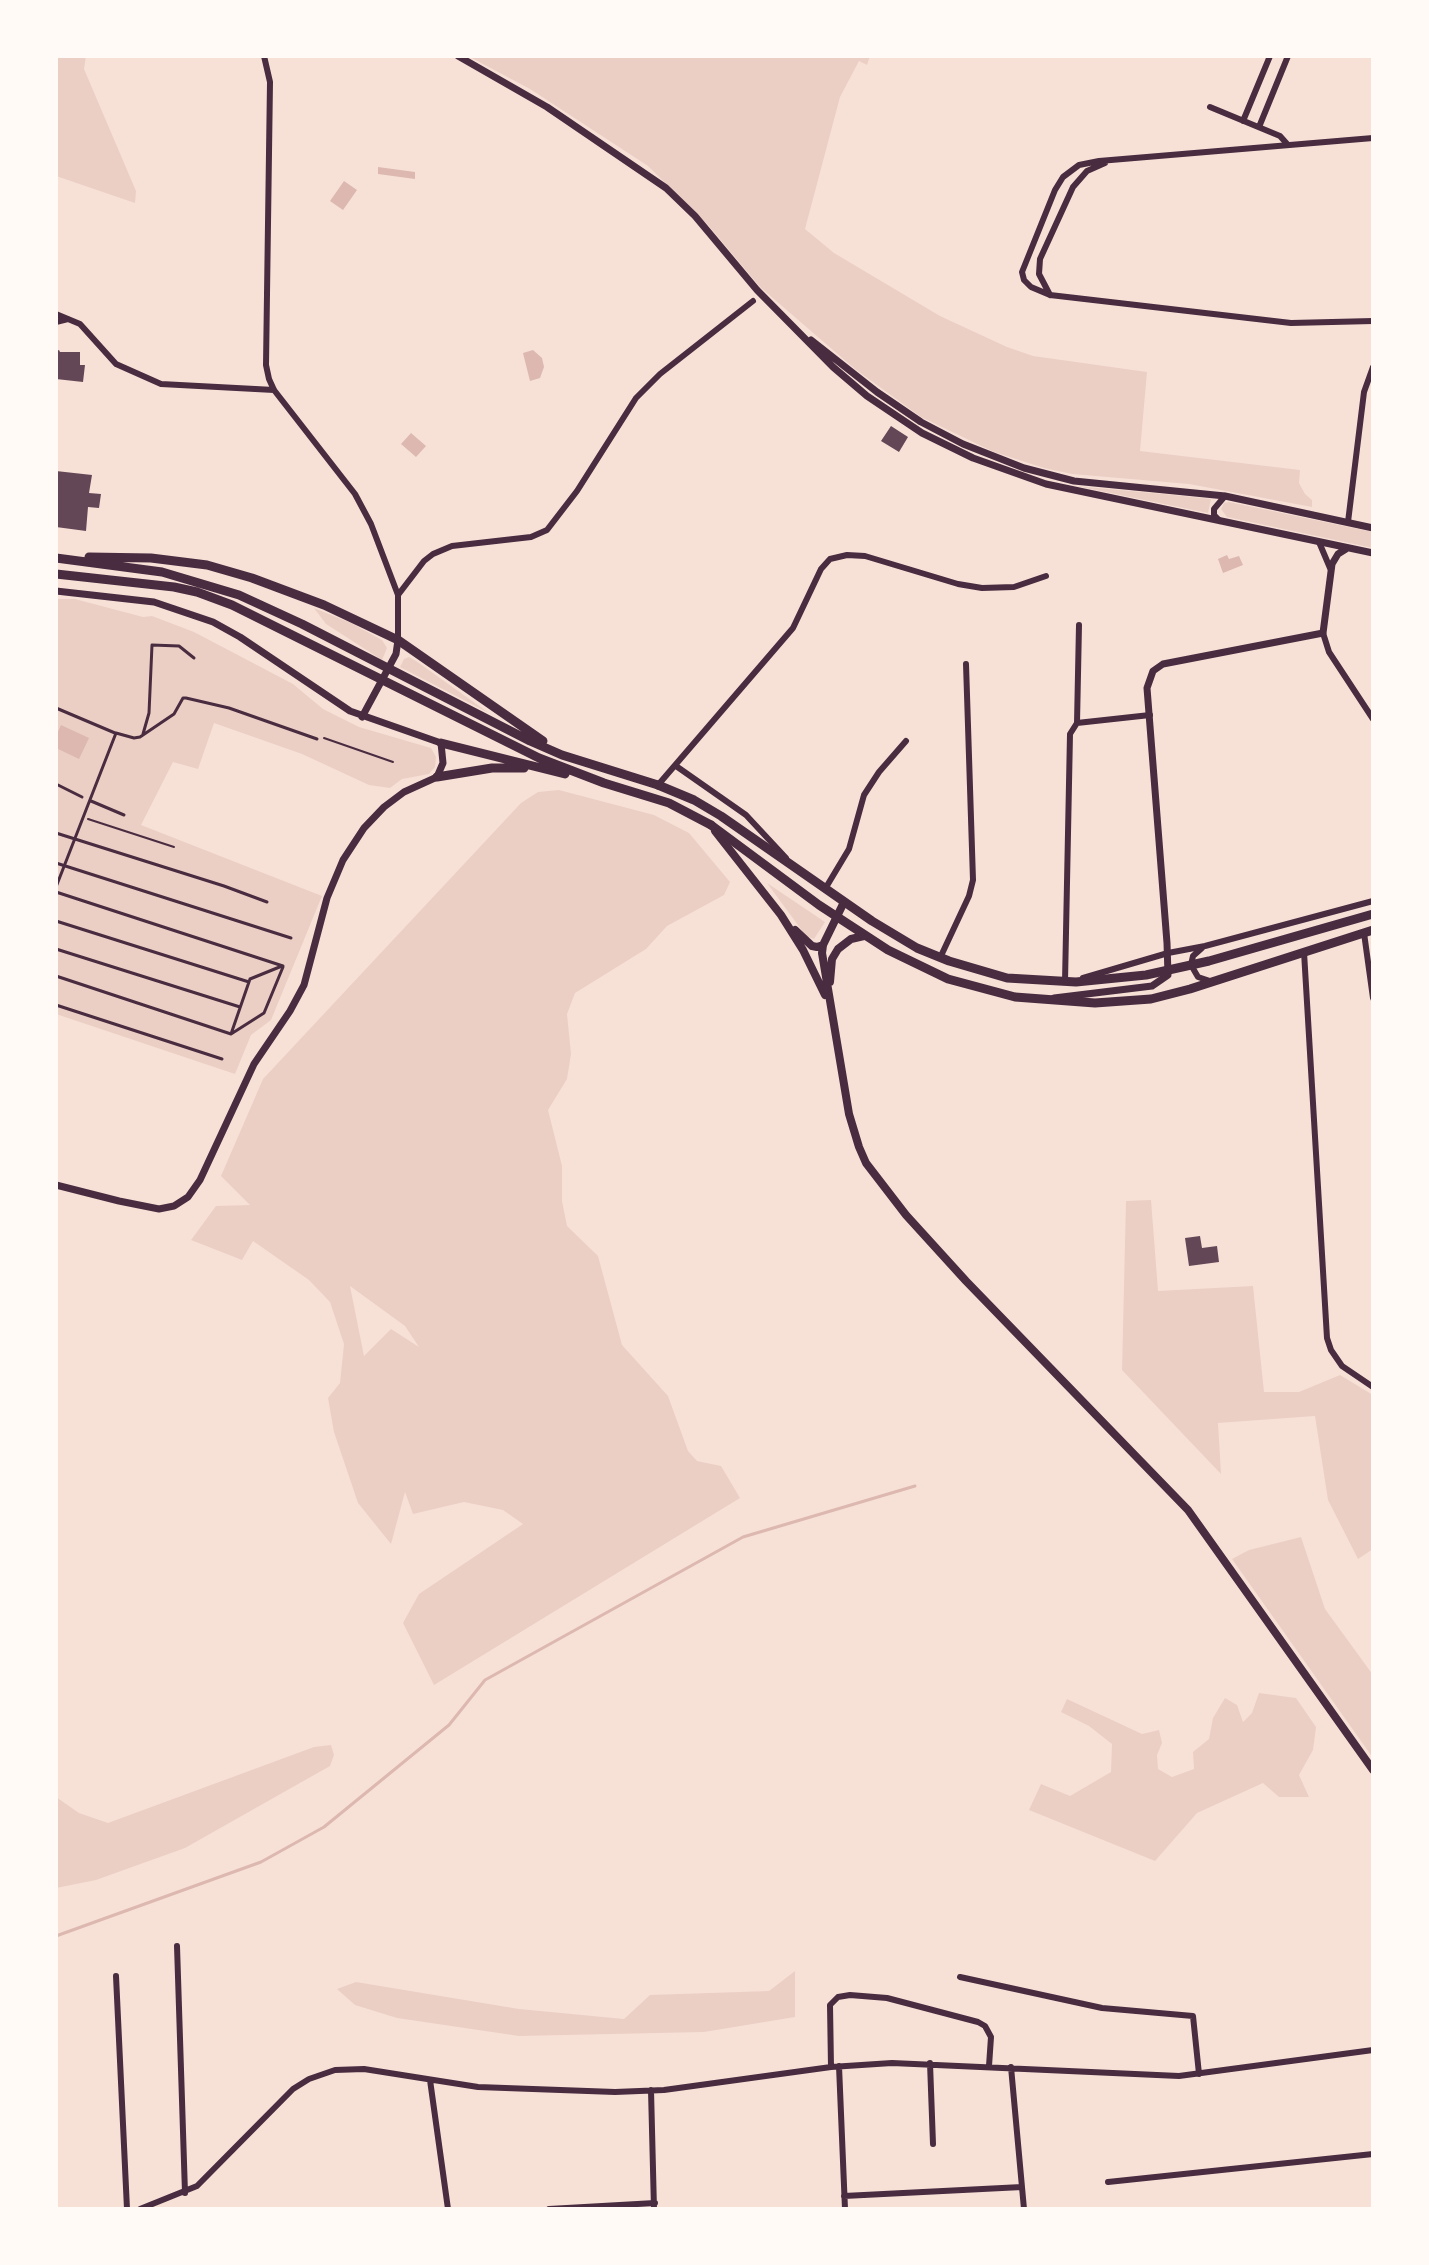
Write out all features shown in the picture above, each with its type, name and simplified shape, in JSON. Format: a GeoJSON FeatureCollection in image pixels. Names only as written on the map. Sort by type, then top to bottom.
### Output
{"type":"FeatureCollection","features":[{"type":"Feature","properties":{"kind":"main road"},"geometry":{"type":"LineString","coordinates":[[56,558],[178,575],[239,595],[562,755],[658,785],[702,804],[894,935],[940,958],[1007,978],[1070,982],[1168,971],[1373,914]]}},
{"type":"Feature","properties":{"kind":"main road"},"geometry":{"type":"LineString","coordinates":[[69,559],[151,558],[207,565],[324,605],[398,640],[562,755]]}},
{"type":"Feature","properties":{"kind":"main road"},"geometry":{"type":"LineString","coordinates":[[56,574],[174,587],[224,602],[273,623],[539,758],[604,783]]}},
{"type":"Feature","properties":{"kind":"main road"},"geometry":{"type":"LineString","coordinates":[[441,743],[659,799],[711,825],[864,936],[914,964],[948,979],[1015,997],[1124,1002],[1169,995],[1369,931]]}},
{"type":"Feature","properties":{"kind":"main road"},"geometry":{"type":"LineString","coordinates":[[437,777],[492,768],[541,768]]}},
{"type":"Feature","properties":{"kind":"main road"},"geometry":{"type":"LineString","coordinates":[[711,825],[781,915],[808,943],[817,947],[823,945]]}},
{"type":"Feature","properties":{"kind":"main road"},"geometry":{"type":"LineString","coordinates":[[844,902],[823,945],[829,1003],[849,1114],[859,1147],[871,1170],[915,1226],[966,1281],[1188,1510],[1373,1770]]}},
{"type":"Feature","properties":{"kind":"main road"},"geometry":{"type":"LineString","coordinates":[[781,915],[810,962],[829,1003]]}},
{"type":"Feature","properties":{"kind":"main road"},"geometry":{"type":"LineString","coordinates":[[829,1003],[831,964],[836,952],[851,939],[864,936]]}},
{"type":"Feature","properties":{"kind":"street"},"geometry":{"type":"LineString","coordinates":[[264,56],[270,82],[266,365],[274,390],[355,494],[376,535],[398,595],[396,654],[362,717]]}},
{"type":"Feature","properties":{"kind":"street"},"geometry":{"type":"LineString","coordinates":[[458,56],[547,107],[666,188],[695,216],[765,298],[833,367],[867,396],[922,433],[973,458],[1046,484],[1373,553]]}},
{"type":"Feature","properties":{"kind":"street"},"geometry":{"type":"LineString","coordinates":[[1243,121],[1270,56]]}},
{"type":"Feature","properties":{"kind":"street"},"geometry":{"type":"LineString","coordinates":[[1259,127],[1288,56]]}},
{"type":"Feature","properties":{"kind":"street"},"geometry":{"type":"LineString","coordinates":[[1210,107],[1283,138],[1288,145]]}},
{"type":"Feature","properties":{"kind":"street"},"geometry":{"type":"LineString","coordinates":[[1373,138],[1088,162],[1063,177],[1052,195],[1022,272],[1024,280],[1031,287],[1050,295],[1283,322],[1373,321]]}},
{"type":"Feature","properties":{"kind":"street"},"geometry":{"type":"LineString","coordinates":[[1050,295],[1040,278],[1039,263],[1069,194],[1087,171],[1112,161]]}},
{"type":"Feature","properties":{"kind":"street"},"geometry":{"type":"LineString","coordinates":[[398,595],[424,561],[445,548],[531,537],[547,530],[577,491],[636,398],[660,374],[753,301]]}},
{"type":"Feature","properties":{"kind":"street"},"geometry":{"type":"LineString","coordinates":[[56,314],[80,324],[116,364],[161,384],[274,390]]}},
{"type":"Feature","properties":{"kind":"street"},"geometry":{"type":"LineString","coordinates":[[56,322],[68,319]]}},
{"type":"Feature","properties":{"kind":"street"},"geometry":{"type":"LineString","coordinates":[[806,337],[911,416],[963,444],[1008,463],[1074,481],[1225,496],[1373,528]]}},
{"type":"Feature","properties":{"kind":"street"},"geometry":{"type":"LineString","coordinates":[[1348,522],[1364,392],[1373,367]]}},
{"type":"Feature","properties":{"kind":"street"},"geometry":{"type":"LineString","coordinates":[[1220,521],[1214,515],[1214,509],[1225,496]]}},
{"type":"Feature","properties":{"kind":"street"},"geometry":{"type":"LineString","coordinates":[[1319,542],[1330,569]]}},
{"type":"Feature","properties":{"kind":"street"},"geometry":{"type":"LineString","coordinates":[[1347,548],[1338,554],[1330,569],[1323,633],[1329,652],[1373,719]]}},
{"type":"Feature","properties":{"kind":"street"},"geometry":{"type":"LineString","coordinates":[[658,785],[793,628],[821,569],[830,559],[847,555],[865,556],[958,584],[982,588],[1014,587],[1046,576]]}},
{"type":"Feature","properties":{"kind":"street"},"geometry":{"type":"LineString","coordinates":[[56,591],[154,602],[231,631],[362,717],[441,743],[443,767],[437,777],[396,797],[364,828],[343,860],[327,898],[299,994],[254,1064],[200,1180],[188,1197],[174,1206],[159,1209],[56,1185]]}},
{"type":"Feature","properties":{"kind":"street"},"geometry":{"type":"LineString","coordinates":[[1079,625],[1077,723],[1070,734],[1070,982],[1168,953],[1373,901]]}},
{"type":"Feature","properties":{"kind":"street"},"geometry":{"type":"LineString","coordinates":[[1044,1000],[1071,994],[1152,986],[1163,980],[1168,971],[1148,681],[1159,666],[1323,633]]}},
{"type":"Feature","properties":{"kind":"street"},"geometry":{"type":"LineString","coordinates":[[940,958],[969,896],[973,880],[966,664]]}},
{"type":"Feature","properties":{"kind":"street"},"geometry":{"type":"LineString","coordinates":[[1077,723],[1150,715]]}},
{"type":"Feature","properties":{"kind":"street"},"geometry":{"type":"LineString","coordinates":[[825,889],[849,849],[864,795],[906,741]]}},
{"type":"Feature","properties":{"kind":"street"},"geometry":{"type":"LineString","coordinates":[[676,766],[753,820],[789,863]]}},
{"type":"Feature","properties":{"kind":"street"},"geometry":{"type":"LineString","coordinates":[[1346,908],[1373,914]]}},
{"type":"Feature","properties":{"kind":"street"},"geometry":{"type":"LineString","coordinates":[[1369,931],[1373,998]]}},
{"type":"Feature","properties":{"kind":"street"},"geometry":{"type":"LineString","coordinates":[[1205,946],[1195,953],[1191,965],[1198,977],[1215,980]]}},
{"type":"Feature","properties":{"kind":"street"},"geometry":{"type":"LineString","coordinates":[[1304,952],[1327,1338],[1342,1366],[1373,1387]]}},
{"type":"Feature","properties":{"kind":"street"},"geometry":{"type":"LineString","coordinates":[[177,1946],[185,2193]]}},
{"type":"Feature","properties":{"kind":"street"},"geometry":{"type":"LineString","coordinates":[[116,1976],[127,2209]]}},
{"type":"Feature","properties":{"kind":"street"},"geometry":{"type":"LineString","coordinates":[[960,1977],[1102,2008],[1193,2016],[1199,2074]]}},
{"type":"Feature","properties":{"kind":"street"},"geometry":{"type":"LineString","coordinates":[[845,2209],[830,2005],[838,1997],[887,1998],[982,2024],[991,2037],[989,2066]]}},
{"type":"Feature","properties":{"kind":"street"},"geometry":{"type":"LineString","coordinates":[[140,2209],[185,2193],[207,2178],[293,2089],[309,2079],[335,2070],[364,2069],[522,2090],[651,2090],[835,2066],[930,2063],[1134,2076],[1199,2074],[1373,2050]]}},
{"type":"Feature","properties":{"kind":"street"},"geometry":{"type":"LineString","coordinates":[[930,2063],[933,2144]]}},
{"type":"Feature","properties":{"kind":"street"},"geometry":{"type":"LineString","coordinates":[[1011,2067],[1024,2209]]}},
{"type":"Feature","properties":{"kind":"street"},"geometry":{"type":"LineString","coordinates":[[430,2080],[448,2209]]}},
{"type":"Feature","properties":{"kind":"street"},"geometry":{"type":"LineString","coordinates":[[549,2209],[654,2206],[651,2090]]}},
{"type":"Feature","properties":{"kind":"street"},"geometry":{"type":"LineString","coordinates":[[1108,2182],[1373,2154]]}},
{"type":"Feature","properties":{"kind":"street"},"geometry":{"type":"LineString","coordinates":[[844,2196],[1022,2187]]}},
{"type":"Feature","properties":{"kind":"lane"},"geometry":{"type":"LineString","coordinates":[[143,734],[149,713],[152,645],[179,646],[194,658]]}},
{"type":"Feature","properties":{"kind":"lane"},"geometry":{"type":"LineString","coordinates":[[56,708],[134,738],[174,714],[183,698],[229,708],[317,739]]}},
{"type":"Feature","properties":{"kind":"lane"},"geometry":{"type":"LineString","coordinates":[[116,733],[56,890],[283,966]]}},
{"type":"Feature","properties":{"kind":"lane"},"geometry":{"type":"LineString","coordinates":[[56,784],[82,797]]}},
{"type":"Feature","properties":{"kind":"lane"},"geometry":{"type":"LineString","coordinates":[[90,801],[124,815]]}},
{"type":"Feature","properties":{"kind":"lane"},"geometry":{"type":"LineString","coordinates":[[56,833],[267,902]]}},
{"type":"Feature","properties":{"kind":"lane"},"geometry":{"type":"LineString","coordinates":[[56,863],[291,938]]}},
{"type":"Feature","properties":{"kind":"lane"},"geometry":{"type":"LineString","coordinates":[[56,921],[249,982]]}},
{"type":"Feature","properties":{"kind":"lane"},"geometry":{"type":"LineString","coordinates":[[56,949],[240,1007]]}},
{"type":"Feature","properties":{"kind":"lane"},"geometry":{"type":"LineString","coordinates":[[231,1034],[250,979],[283,966]]}},
{"type":"Feature","properties":{"kind":"lane"},"geometry":{"type":"LineString","coordinates":[[231,1034],[264,1013],[283,966]]}},
{"type":"Feature","properties":{"kind":"lane"},"geometry":{"type":"LineString","coordinates":[[56,976],[231,1034]]}},
{"type":"Feature","properties":{"kind":"lane"},"geometry":{"type":"LineString","coordinates":[[56,1005],[222,1059]]}},
{"type":"Feature","properties":{"kind":"path"},"geometry":{"type":"LineString","coordinates":[[317,739],[318,736],[393,762]]}},
{"type":"Feature","properties":{"kind":"path"},"geometry":{"type":"LineString","coordinates":[[83,817],[174,847]]}},
{"type":"Feature","properties":{"kind":"shaded area"},"geometry":{"type":"Polygon","coordinates":[[[56,56],[86,56],[84,69],[136,191],[135,203],[56,176],[56,56]]]}},
{"type":"Feature","properties":{"kind":"shaded area"},"geometry":{"type":"Polygon","coordinates":[[[468,56],[870,56],[867,65],[859,61],[840,97],[805,229],[834,253],[940,316],[1007,347],[1033,356],[1147,372],[1140,451],[1300,470],[1299,483],[1312,500],[1312,507],[1189,484],[1072,474],[1044,468],[994,452],[921,417],[855,369],[760,287],[708,225],[648,166],[530,89],[468,56]]]}},
{"type":"Feature","properties":{"kind":"shaded area"},"geometry":{"type":"Polygon","coordinates":[[[378,167],[415,172],[415,179],[378,174],[378,167]]]}},
{"type":"Feature","properties":{"kind":"shaded area"},"geometry":{"type":"Polygon","coordinates":[[[344,181],[357,190],[343,210],[330,201],[344,181]]]}},
{"type":"Feature","properties":{"kind":"shaded area"},"geometry":{"type":"Polygon","coordinates":[[[533,350],[542,358],[544,367],[540,378],[530,381],[523,353],[533,350]]]}},
{"type":"Feature","properties":{"kind":"shaded area"},"geometry":{"type":"Polygon","coordinates":[[[411,433],[426,446],[416,457],[401,444],[411,433]]]}},
{"type":"Feature","properties":{"kind":"shaded area"},"geometry":{"type":"Polygon","coordinates":[[[1076,486],[1163,494],[1211,499],[1208,513],[1076,486]]]}},
{"type":"Feature","properties":{"kind":"shaded area"},"geometry":{"type":"Polygon","coordinates":[[[1224,503],[1373,532],[1373,548],[1227,517],[1221,509],[1224,503]]]}},
{"type":"Feature","properties":{"kind":"shaded area"},"geometry":{"type":"Polygon","coordinates":[[[1227,555],[1229,559],[1239,556],[1243,565],[1223,573],[1218,559],[1227,555]]]}},
{"type":"Feature","properties":{"kind":"shaded area"},"geometry":{"type":"Polygon","coordinates":[[[56,599],[75,599],[143,617],[152,616],[194,632],[293,684],[323,709],[359,727],[431,748],[436,757],[435,767],[429,774],[402,779],[390,788],[369,785],[302,754],[214,723],[198,769],[173,762],[141,825],[322,896],[271,1020],[251,1035],[235,1074],[56,1014],[56,599]]]}},
{"type":"Feature","properties":{"kind":"shaded area"},"geometry":{"type":"Polygon","coordinates":[[[314,608],[382,640],[387,648],[382,660],[326,624],[314,608]]]}},
{"type":"Feature","properties":{"kind":"shaded area"},"geometry":{"type":"Polygon","coordinates":[[[409,657],[416,661],[489,713],[400,667],[409,657]]]}},
{"type":"Feature","properties":{"kind":"shaded area"},"geometry":{"type":"Polygon","coordinates":[[[61,725],[89,738],[79,759],[56,748],[56,736],[61,725]]]}},
{"type":"Feature","properties":{"kind":"shaded area"},"geometry":{"type":"Polygon","coordinates":[[[559,790],[654,815],[689,833],[730,882],[724,895],[667,926],[646,949],[575,993],[567,1014],[571,1054],[567,1079],[548,1110],[562,1166],[562,1201],[567,1226],[598,1256],[622,1345],[668,1396],[688,1451],[697,1461],[721,1466],[740,1498],[434,1685],[403,1623],[419,1594],[523,1524],[503,1510],[464,1502],[413,1514],[405,1492],[391,1544],[358,1503],[334,1432],[328,1398],[340,1383],[344,1344],[330,1302],[309,1280],[253,1241],[242,1260],[191,1240],[216,1206],[250,1205],[221,1176],[263,1079],[521,803],[538,792],[559,790]],[[350,1286],[364,1356],[391,1329],[419,1347],[405,1326],[350,1286]]]}},
{"type":"Feature","properties":{"kind":"shaded area"},"geometry":{"type":"Polygon","coordinates":[[[767,883],[825,922],[814,939],[806,936],[767,883]]]}},
{"type":"Feature","properties":{"kind":"shaded area"},"geometry":{"type":"Polygon","coordinates":[[[1151,1200],[1158,1291],[1253,1286],[1264,1392],[1299,1392],[1340,1375],[1373,1395],[1373,1549],[1358,1559],[1328,1500],[1315,1416],[1218,1423],[1221,1474],[1122,1370],[1126,1201],[1151,1200]]]}},
{"type":"Feature","properties":{"kind":"shaded area"},"geometry":{"type":"Polygon","coordinates":[[[1301,1537],[1325,1609],[1373,1675],[1373,1758],[1232,1559],[1249,1550],[1301,1537]]]}},
{"type":"Feature","properties":{"kind":"shaded area"},"geometry":{"type":"Polygon","coordinates":[[[1259,1693],[1296,1698],[1316,1727],[1313,1750],[1299,1775],[1309,1797],[1279,1797],[1263,1783],[1197,1813],[1155,1861],[1029,1810],[1041,1784],[1070,1796],[1111,1772],[1112,1744],[1089,1726],[1061,1712],[1067,1699],[1142,1734],[1159,1730],[1162,1743],[1157,1755],[1158,1769],[1172,1777],[1194,1769],[1193,1752],[1209,1739],[1213,1718],[1225,1698],[1237,1705],[1243,1722],[1252,1713],[1259,1693]]]}},
{"type":"Feature","properties":{"kind":"shaded area"},"geometry":{"type":"Polygon","coordinates":[[[331,1745],[334,1755],[330,1766],[185,1848],[96,1880],[56,1888],[56,1797],[79,1813],[108,1823],[314,1747],[331,1745]]]}},
{"type":"Feature","properties":{"kind":"shaded area"},"geometry":{"type":"Polygon","coordinates":[[[795,1971],[795,2017],[704,2032],[519,2036],[397,2018],[355,2005],[337,1989],[356,1982],[519,2009],[624,2019],[650,1995],[769,1991],[795,1971]]]}},
{"type":"Feature","properties":{"kind":"building"},"geometry":{"type":"Polygon","coordinates":[[[56,351],[80,352],[80,365],[85,365],[83,382],[56,379],[56,351]]]}},
{"type":"Feature","properties":{"kind":"building"},"geometry":{"type":"Polygon","coordinates":[[[891,426],[908,437],[899,452],[881,441],[891,426]]]}},
{"type":"Feature","properties":{"kind":"building"},"geometry":{"type":"Polygon","coordinates":[[[56,471],[92,475],[89,493],[101,494],[99,508],[88,507],[86,531],[56,527],[56,471]]]}},
{"type":"Feature","properties":{"kind":"building"},"geometry":{"type":"Polygon","coordinates":[[[1200,1236],[1202,1248],[1217,1246],[1219,1262],[1189,1266],[1185,1238],[1200,1236]]]}},
{"type":"Feature","properties":{"kind":"waterway"},"geometry":{"type":"LineString","coordinates":[[56,1936],[261,1862],[324,1827],[449,1725],[485,1680],[743,1537],[915,1486]]}}]}
